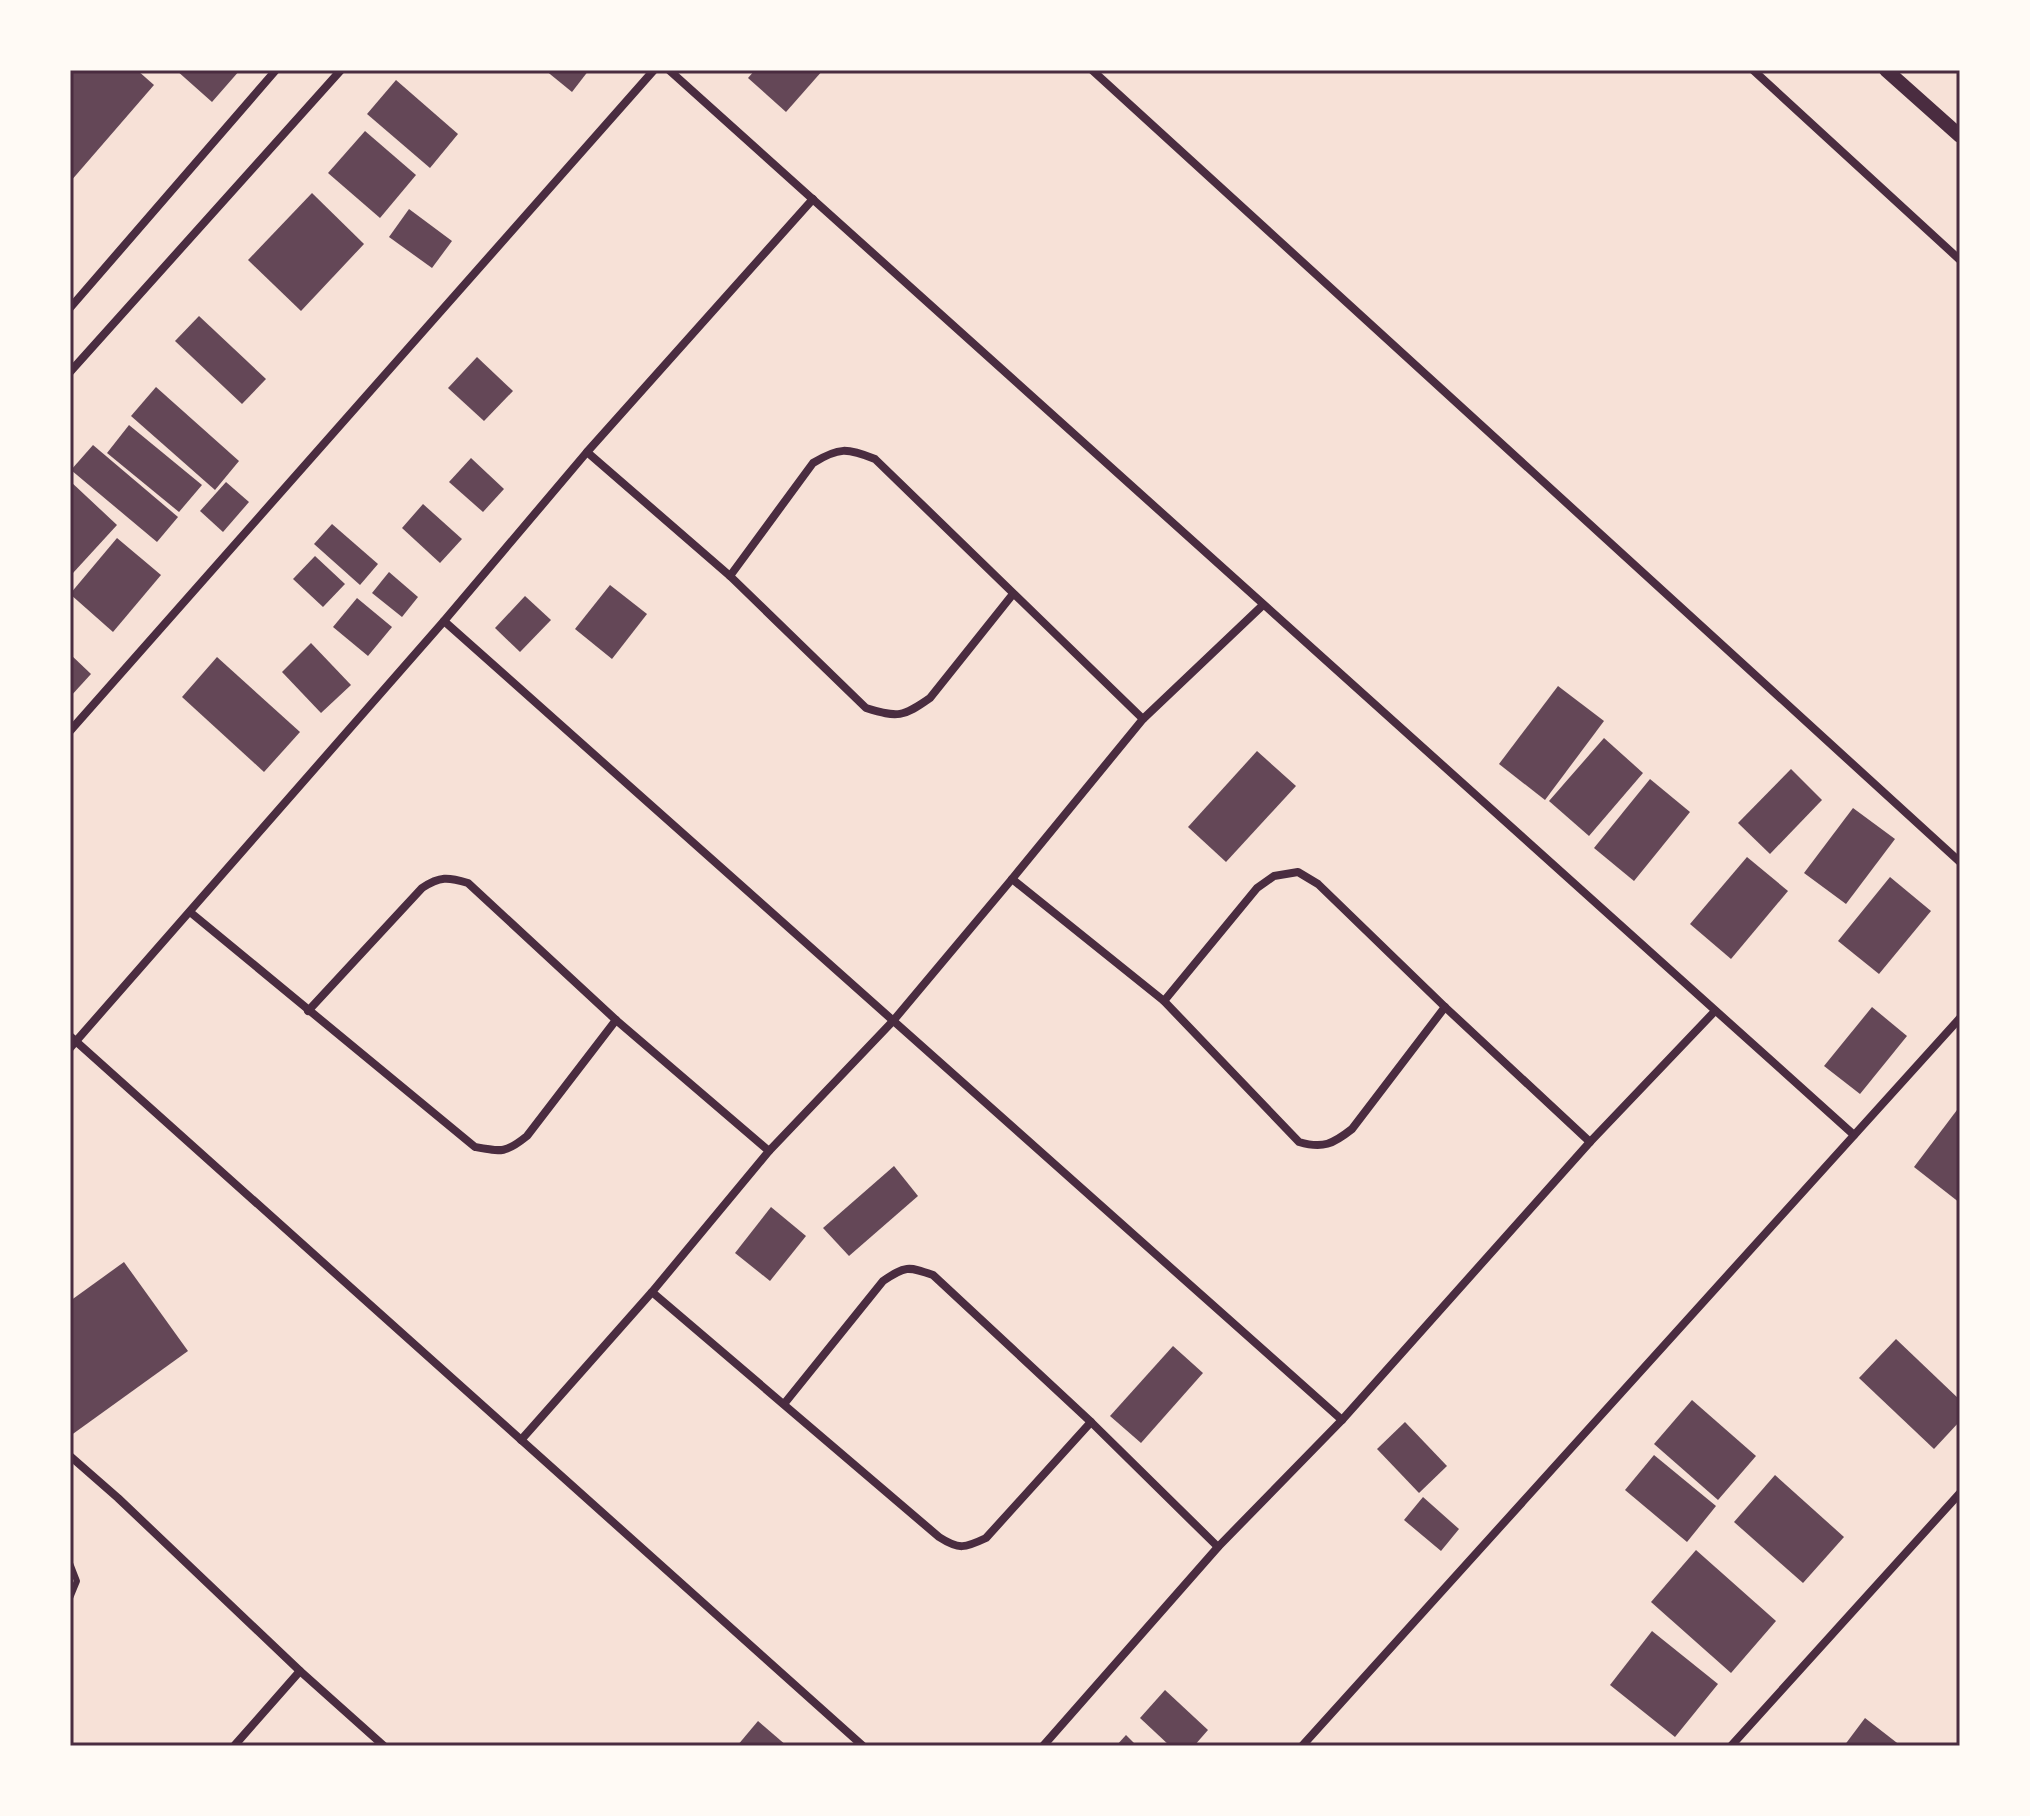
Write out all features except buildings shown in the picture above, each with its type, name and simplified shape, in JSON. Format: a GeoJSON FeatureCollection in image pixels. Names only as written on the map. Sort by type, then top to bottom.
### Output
{"type":"FeatureCollection","features":[{"type":"Feature","properties":{"kind":"street"},"geometry":{"type":"LineString","coordinates":[[70,308],[276,70]]}},
{"type":"Feature","properties":{"kind":"street"},"geometry":{"type":"LineString","coordinates":[[70,372],[341,70]]}},
{"type":"Feature","properties":{"kind":"street"},"geometry":{"type":"LineString","coordinates":[[70,731],[654,70]]}},
{"type":"Feature","properties":{"kind":"street"},"geometry":{"type":"LineString","coordinates":[[669,70],[1854,1135]]}},
{"type":"Feature","properties":{"kind":"street"},"geometry":{"type":"LineString","coordinates":[[1092,70],[1960,862]]}},
{"type":"Feature","properties":{"kind":"street"},"geometry":{"type":"LineString","coordinates":[[1753,70],[1960,260]]}},
{"type":"Feature","properties":{"kind":"street"},"geometry":{"type":"LineString","coordinates":[[1886,70],[1960,136]]}},
{"type":"Feature","properties":{"kind":"street"},"geometry":{"type":"LineString","coordinates":[[813,199],[587,452],[190,912],[72,1042],[863,1746]]}},
{"type":"Feature","properties":{"kind":"street"},"geometry":{"type":"LineString","coordinates":[[730,576],[813,463],[831,452],[852,451],[875,459],[1143,719]]}},
{"type":"Feature","properties":{"kind":"street"},"geometry":{"type":"LineString","coordinates":[[587,452],[730,576],[866,708],[892,716],[914,710],[930,698],[1013,594]]}},
{"type":"Feature","properties":{"kind":"street"},"geometry":{"type":"LineString","coordinates":[[521,1440],[652,1292],[769,1151],[893,1021],[1143,719],[1263,605]]}},
{"type":"Feature","properties":{"kind":"street"},"geometry":{"type":"LineString","coordinates":[[444,621],[1342,1420]]}},
{"type":"Feature","properties":{"kind":"street"},"geometry":{"type":"LineString","coordinates":[[1164,1001],[1257,888],[1274,876],[1298,872],[1318,884],[1590,1142]]}},
{"type":"Feature","properties":{"kind":"street"},"geometry":{"type":"LineString","coordinates":[[308,1011],[422,888],[437,878],[468,883],[616,1020],[769,1151]]}},
{"type":"Feature","properties":{"kind":"street"},"geometry":{"type":"LineString","coordinates":[[1012,879],[1164,1001],[1299,1142],[1316,1147],[1336,1141],[1352,1129],[1445,1007]]}},
{"type":"Feature","properties":{"kind":"street"},"geometry":{"type":"LineString","coordinates":[[190,912],[475,1147],[495,1151],[512,1149],[527,1136],[616,1020]]}},
{"type":"Feature","properties":{"kind":"street"},"geometry":{"type":"LineString","coordinates":[[1043,1746],[1218,1547],[1342,1420],[1590,1142],[1715,1011]]}},
{"type":"Feature","properties":{"kind":"street"},"geometry":{"type":"LineString","coordinates":[[1302,1746],[1960,1018]]}},
{"type":"Feature","properties":{"kind":"street"},"geometry":{"type":"LineString","coordinates":[[784,1404],[883,1281],[900,1269],[915,1269],[933,1275],[1091,1422],[1218,1547]]}},
{"type":"Feature","properties":{"kind":"street"},"geometry":{"type":"LineString","coordinates":[[652,1292],[939,1537],[955,1547],[970,1546],[986,1538],[1091,1422]]}},
{"type":"Feature","properties":{"kind":"street"},"geometry":{"type":"LineString","coordinates":[[70,1456],[384,1746]]}},
{"type":"Feature","properties":{"kind":"street"},"geometry":{"type":"LineString","coordinates":[[1731,1746],[1960,1493]]}},
{"type":"Feature","properties":{"kind":"street"},"geometry":{"type":"LineString","coordinates":[[234,1746],[300,1671]]}},
{"type":"Feature","properties":{"kind":"lane"},"geometry":{"type":"LineString","coordinates":[[70,1563],[77,1581],[70,1598]]}}]}
